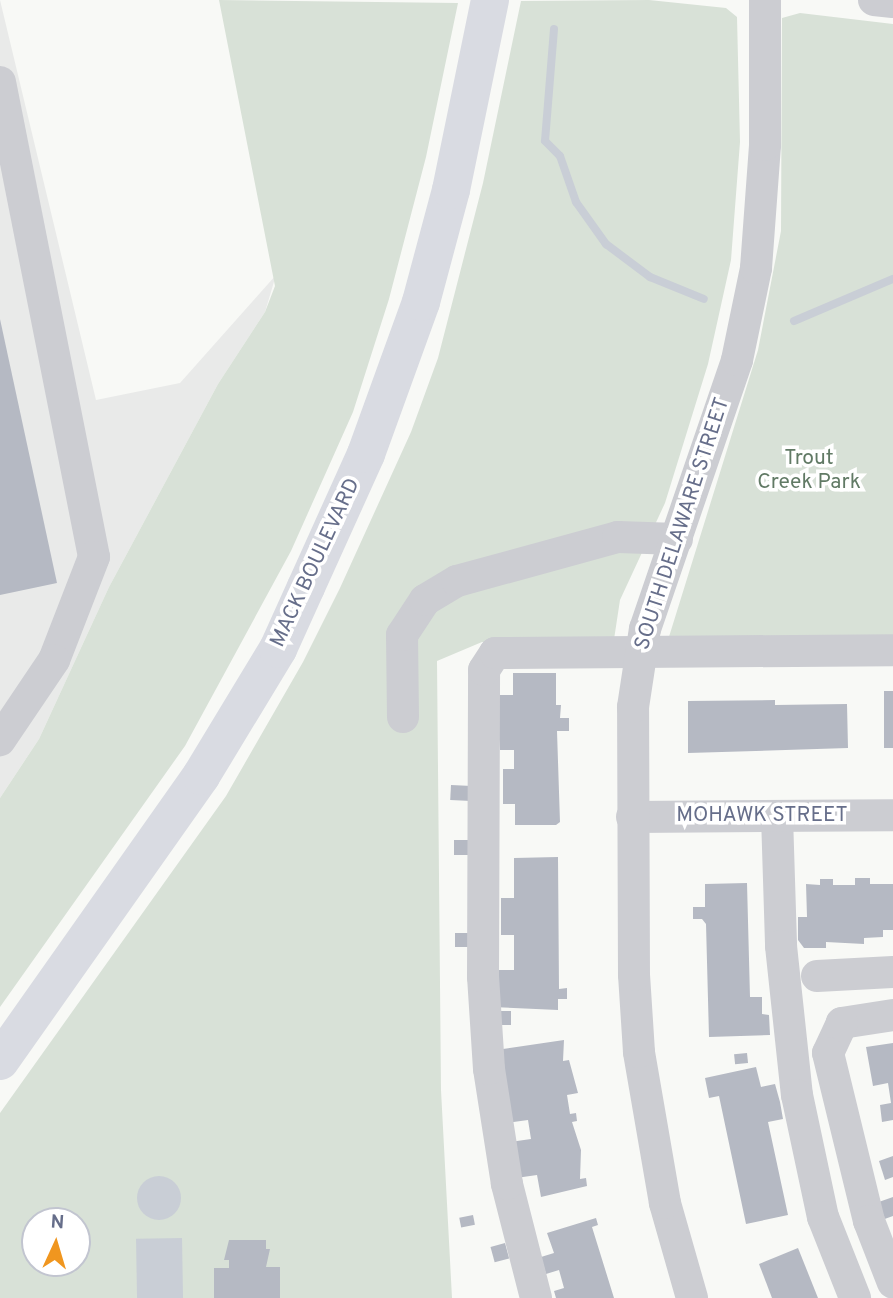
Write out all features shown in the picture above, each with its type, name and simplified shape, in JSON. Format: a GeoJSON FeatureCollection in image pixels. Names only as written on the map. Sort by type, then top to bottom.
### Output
{"type":"FeatureCollection","features":[{"type":"Feature","properties":{"kind":"main road","name":"MACK BOULEVARD"},"geometry":{"type":"LineString","coordinates":[[0,1062],[201,776],[278,649],[301,600],[366,454],[421,302],[450,190],[490,0]]}},
{"type":"Feature","properties":{"kind":"street","name":"SOUTH DELAWARE STREET"},"geometry":{"type":"LineString","coordinates":[[692,1298],[665,1203],[639,1052],[632,817],[633,706],[640,654],[737,360],[756,268],[765,145],[765,0]]}},
{"type":"Feature","properties":{"kind":"street"},"geometry":{"type":"LineString","coordinates":[[874,0],[893,2]]}},
{"type":"Feature","properties":{"kind":"street"},"geometry":{"type":"LineString","coordinates":[[0,82],[94,557],[54,660],[0,740]]}},
{"type":"Feature","properties":{"kind":"street"},"geometry":{"type":"LineString","coordinates":[[403,717],[402,635],[425,600],[457,581],[618,537],[677,539]]}},
{"type":"Feature","properties":{"kind":"street"},"geometry":{"type":"LineString","coordinates":[[536,1298],[507,1184],[489,1069],[483,977],[484,670],[495,653],[893,650]]}},
{"type":"Feature","properties":{"kind":"street","name":"MOHAWK STREET"},"geometry":{"type":"LineString","coordinates":[[632,817],[893,815]]}},
{"type":"Feature","properties":{"kind":"street"},"geometry":{"type":"LineString","coordinates":[[777,816],[781,946],[797,1095],[823,1217],[855,1298]]}},
{"type":"Feature","properties":{"kind":"street"},"geometry":{"type":"LineString","coordinates":[[817,975],[893,972]]}},
{"type":"Feature","properties":{"kind":"street"},"geometry":{"type":"LineString","coordinates":[[893,1015],[842,1023],[828,1053],[869,1221],[893,1283]]}},
{"type":"Feature","properties":{"kind":"shaded area"},"geometry":{"type":"Polygon","coordinates":[[[0,0],[96,400],[180,383],[276,275],[265,312],[218,384],[109,587],[39,739],[0,798],[0,0]]]}},
{"type":"Feature","properties":{"kind":"shaded area"},"geometry":{"type":"Polygon","coordinates":[[[159,1176],[174,1183],[181,1198],[174,1213],[159,1220],[144,1213],[137,1198],[144,1183],[159,1176]]]}},
{"type":"Feature","properties":{"kind":"shaded area"},"geometry":{"type":"Polygon","coordinates":[[[182,1238],[183,1298],[137,1298],[136,1239],[182,1238]]]}},
{"type":"Feature","properties":{"kind":"green space"},"geometry":{"type":"Polygon","coordinates":[[[219,0],[458,3],[426,157],[389,299],[353,412],[291,551],[185,746],[0,1007],[0,798],[39,739],[109,587],[218,384],[265,312],[275,286],[219,0]]]}},
{"type":"Feature","properties":{"kind":"green space"},"geometry":{"type":"Polygon","coordinates":[[[649,0],[726,8],[737,17],[740,142],[731,260],[708,364],[665,503],[620,600],[613,646],[482,642],[437,661],[441,1090],[452,1298],[0,1298],[0,1113],[226,796],[303,662],[411,432],[438,358],[483,183],[521,1],[649,0]]]}},
{"type":"Feature","properties":{"kind":"green space","name":"Trout Creek Park"},"geometry":{"type":"Polygon","coordinates":[[[800,13],[893,24],[893,641],[668,640],[758,350],[781,231],[782,18],[800,13]]]}},
{"type":"Feature","properties":{"kind":"building"},"geometry":{"type":"Polygon","coordinates":[[[0,319],[57,583],[0,595],[0,319]]]}},
{"type":"Feature","properties":{"kind":"building"},"geometry":{"type":"Polygon","coordinates":[[[513,673],[556,673],[556,705],[561,705],[560,718],[569,718],[569,731],[557,731],[560,822],[556,825],[515,825],[515,804],[503,804],[503,769],[514,769],[514,750],[500,750],[495,695],[513,695],[513,673]]]}},
{"type":"Feature","properties":{"kind":"building"},"geometry":{"type":"Polygon","coordinates":[[[884,691],[893,691],[893,748],[884,748],[884,691]]]}},
{"type":"Feature","properties":{"kind":"building"},"geometry":{"type":"Polygon","coordinates":[[[775,700],[775,705],[847,704],[848,748],[688,753],[688,701],[775,700]]]}},
{"type":"Feature","properties":{"kind":"building"},"geometry":{"type":"Polygon","coordinates":[[[451,785],[472,786],[471,801],[450,800],[451,785]]]}},
{"type":"Feature","properties":{"kind":"building"},"geometry":{"type":"Polygon","coordinates":[[[454,840],[468,840],[468,855],[454,855],[454,840]]]}},
{"type":"Feature","properties":{"kind":"building"},"geometry":{"type":"Polygon","coordinates":[[[558,857],[559,989],[567,988],[567,999],[558,999],[558,1010],[492,1007],[496,970],[514,970],[514,935],[501,935],[501,898],[514,898],[514,858],[558,857]]]}},
{"type":"Feature","properties":{"kind":"building"},"geometry":{"type":"Polygon","coordinates":[[[855,878],[870,878],[870,884],[893,884],[893,930],[883,930],[883,937],[864,938],[864,944],[826,942],[826,948],[804,948],[798,940],[798,917],[807,917],[806,884],[820,885],[820,879],[833,879],[833,885],[855,885],[855,878]]]}},
{"type":"Feature","properties":{"kind":"building"},"geometry":{"type":"Polygon","coordinates":[[[747,883],[750,997],[762,997],[762,1014],[769,1015],[770,1035],[709,1037],[706,924],[702,919],[693,919],[693,907],[705,907],[705,884],[747,883]]]}},
{"type":"Feature","properties":{"kind":"building"},"geometry":{"type":"Polygon","coordinates":[[[455,933],[470,933],[470,947],[455,947],[455,933]]]}},
{"type":"Feature","properties":{"kind":"building"},"geometry":{"type":"Polygon","coordinates":[[[496,1011],[511,1011],[511,1025],[496,1025],[496,1011]]]}},
{"type":"Feature","properties":{"kind":"building"},"geometry":{"type":"Polygon","coordinates":[[[564,1040],[563,1061],[569,1060],[578,1093],[567,1095],[570,1114],[576,1113],[577,1121],[572,1122],[581,1150],[580,1179],[586,1178],[587,1186],[541,1197],[537,1175],[516,1178],[510,1142],[531,1139],[528,1120],[507,1123],[496,1050],[564,1040]]]}},
{"type":"Feature","properties":{"kind":"building"},"geometry":{"type":"Polygon","coordinates":[[[893,1043],[893,1120],[882,1122],[880,1105],[891,1103],[888,1083],[873,1086],[866,1047],[893,1043]]]}},
{"type":"Feature","properties":{"kind":"building"},"geometry":{"type":"Polygon","coordinates":[[[747,1053],[748,1063],[735,1064],[734,1054],[747,1053]]]}},
{"type":"Feature","properties":{"kind":"building"},"geometry":{"type":"Polygon","coordinates":[[[756,1067],[761,1087],[775,1084],[780,1102],[783,1119],[768,1122],[788,1215],[746,1224],[719,1096],[709,1098],[705,1078],[756,1067]]]}},
{"type":"Feature","properties":{"kind":"building"},"geometry":{"type":"Polygon","coordinates":[[[893,1156],[893,1177],[885,1180],[879,1161],[893,1156]]]}},
{"type":"Feature","properties":{"kind":"building"},"geometry":{"type":"Polygon","coordinates":[[[893,1197],[893,1216],[879,1221],[873,1204],[893,1197]]]}},
{"type":"Feature","properties":{"kind":"building"},"geometry":{"type":"Polygon","coordinates":[[[473,1215],[475,1225],[461,1227],[459,1218],[473,1215]]]}},
{"type":"Feature","properties":{"kind":"building"},"geometry":{"type":"Polygon","coordinates":[[[596,1218],[598,1225],[592,1227],[614,1298],[556,1298],[554,1291],[564,1288],[559,1270],[546,1274],[541,1257],[554,1253],[547,1233],[596,1218]]]}},
{"type":"Feature","properties":{"kind":"building"},"geometry":{"type":"Polygon","coordinates":[[[229,1240],[266,1240],[266,1249],[270,1249],[266,1267],[280,1267],[280,1298],[214,1298],[214,1268],[229,1268],[229,1260],[224,1260],[229,1240]]]}},
{"type":"Feature","properties":{"kind":"building"},"geometry":{"type":"Polygon","coordinates":[[[505,1243],[509,1258],[495,1262],[491,1247],[505,1243]]]}},
{"type":"Feature","properties":{"kind":"building"},"geometry":{"type":"Polygon","coordinates":[[[798,1248],[818,1298],[772,1298],[759,1264],[798,1248]]]}},
{"type":"Feature","properties":{"kind":"waterway"},"geometry":{"type":"LineString","coordinates":[[554,29],[545,141],[560,156],[576,202],[606,244],[650,277],[704,299]]}},
{"type":"Feature","properties":{"kind":"waterway"},"geometry":{"type":"LineString","coordinates":[[794,321],[893,279]]}}]}
